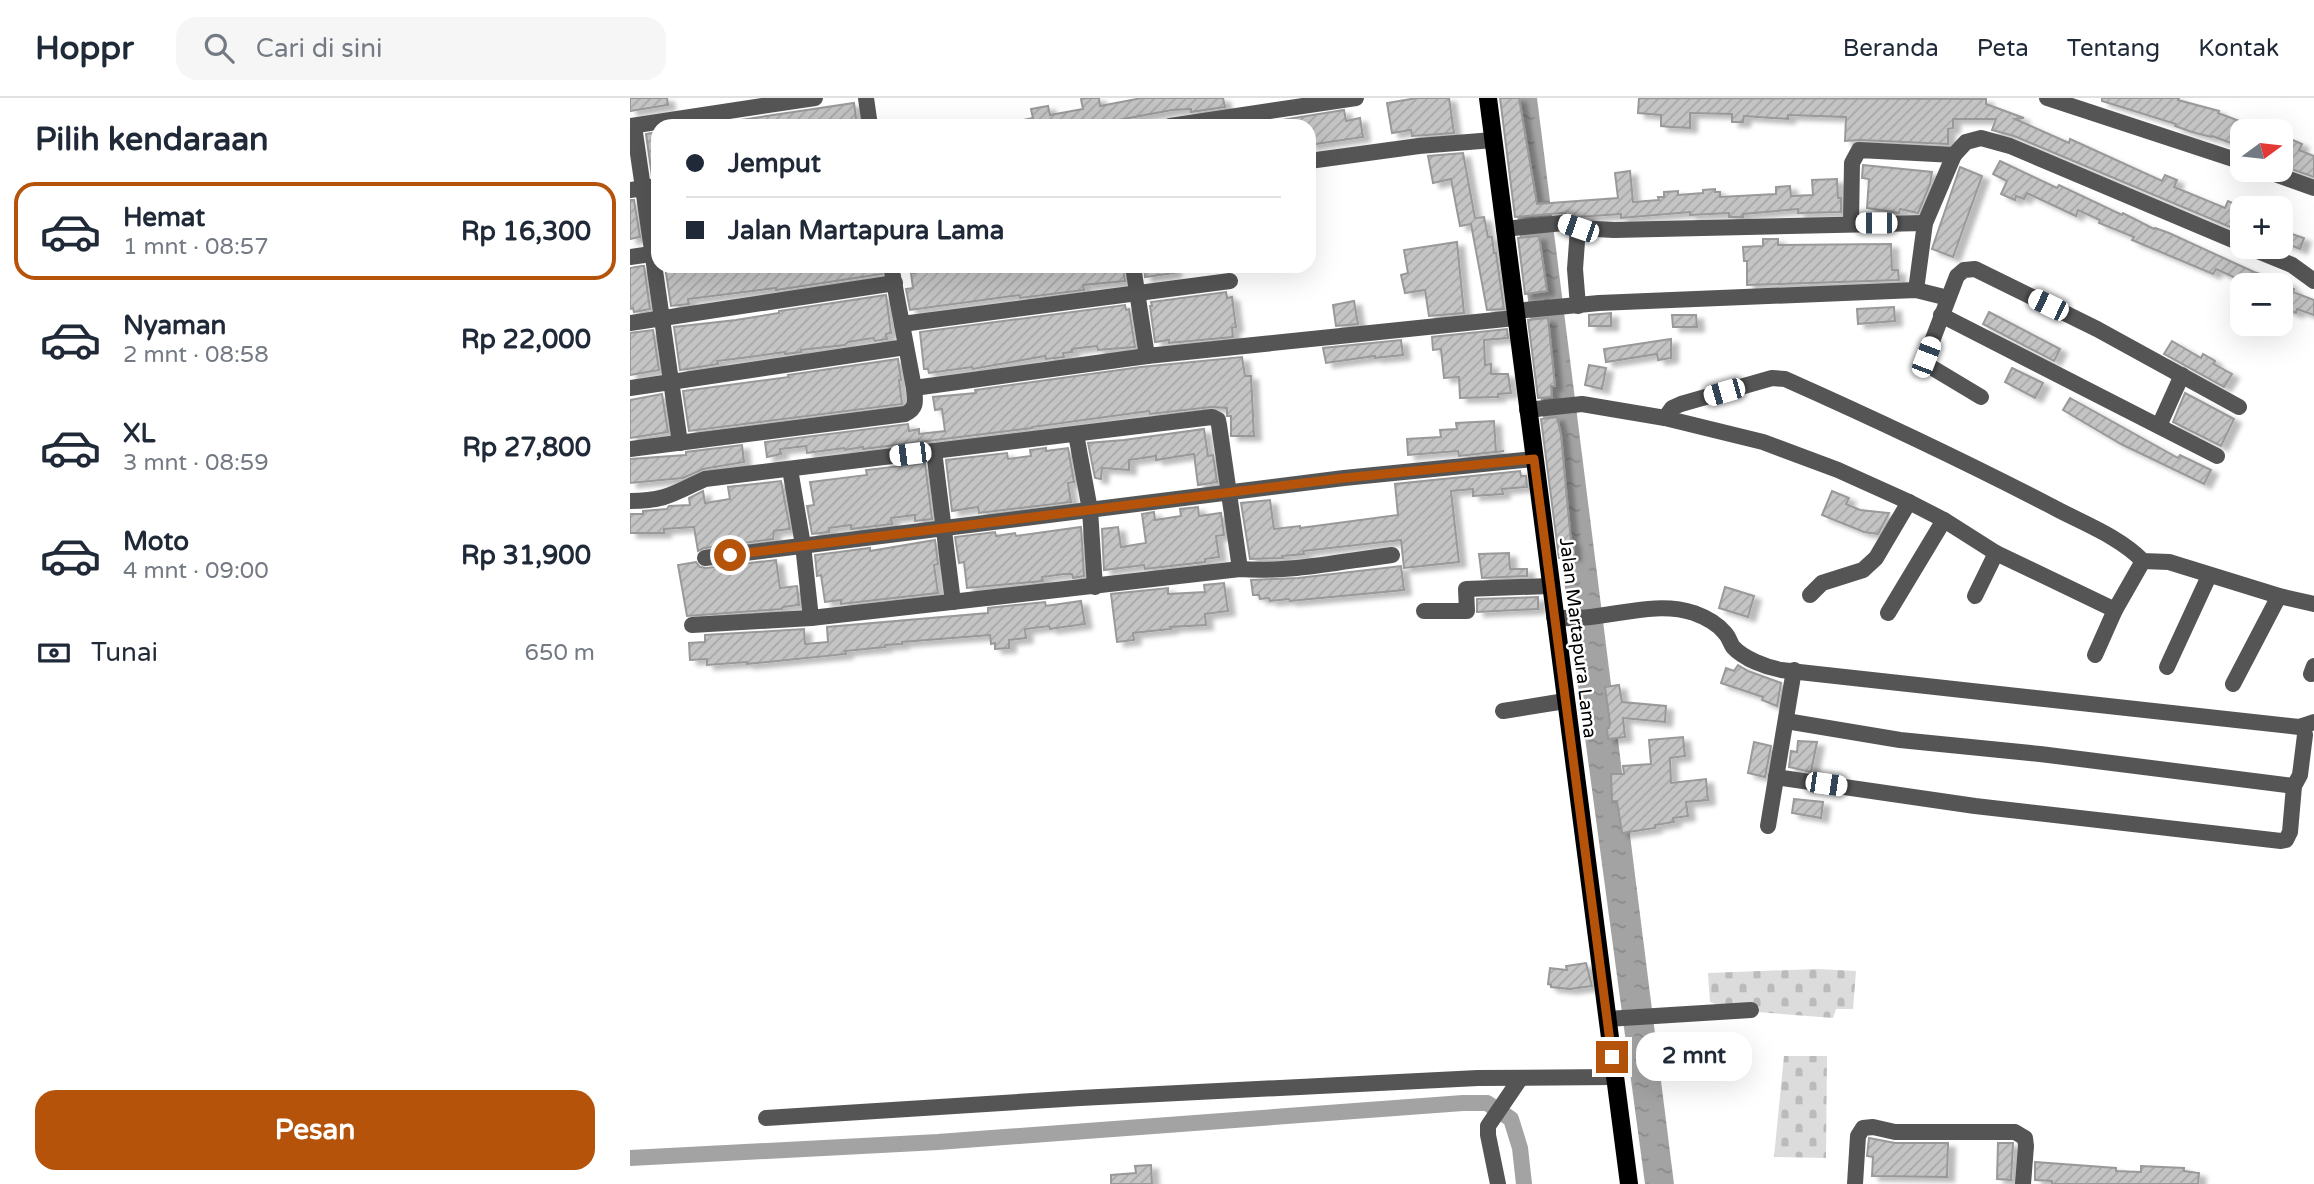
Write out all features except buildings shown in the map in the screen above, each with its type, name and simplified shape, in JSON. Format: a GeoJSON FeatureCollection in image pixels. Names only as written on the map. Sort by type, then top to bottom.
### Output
{"type":"FeatureCollection","features":[{"type":"Feature","properties":{"kind":"main road","name":"Jalan Martapura Lama"},"geometry":{"type":"LineString","coordinates":[[1488,98],[1509,228],[1532,409],[1534,459],[1550,586],[1559,618],[1565,701],[1612,1018],[1614,1077],[1629,1184]]}},
{"type":"Feature","properties":{"kind":"street"},"geometry":{"type":"LineString","coordinates":[[664,119],[737,103],[816,98]]}},
{"type":"Feature","properties":{"kind":"street"},"geometry":{"type":"LineString","coordinates":[[866,98],[869,119]]}},
{"type":"Feature","properties":{"kind":"street"},"geometry":{"type":"LineString","coordinates":[[1216,119],[1356,98]]}},
{"type":"Feature","properties":{"kind":"street"},"geometry":{"type":"LineString","coordinates":[[2047,98],[2230,158]]}},
{"type":"Feature","properties":{"kind":"street"},"geometry":{"type":"LineString","coordinates":[[651,122],[632,126],[651,231]]}},
{"type":"Feature","properties":{"kind":"street"},"geometry":{"type":"LineString","coordinates":[[1916,290],[1925,223],[1954,155],[1966,142],[1981,138],[2010,146],[2230,239]]}},
{"type":"Feature","properties":{"kind":"street"},"geometry":{"type":"LineString","coordinates":[[1316,160],[1419,146],[1493,140]]}},
{"type":"Feature","properties":{"kind":"street"},"geometry":{"type":"LineString","coordinates":[[1851,223],[1852,163],[1859,150],[1954,155]]}},
{"type":"Feature","properties":{"kind":"street"},"geometry":{"type":"LineString","coordinates":[[2293,180],[2314,188]]}},
{"type":"Feature","properties":{"kind":"street"},"geometry":{"type":"LineString","coordinates":[[1509,228],[1571,225],[1671,230],[1925,223]]}},
{"type":"Feature","properties":{"kind":"street"},"geometry":{"type":"LineString","coordinates":[[1571,225],[1575,269],[1574,306]]}},
{"type":"Feature","properties":{"kind":"street"},"geometry":{"type":"LineString","coordinates":[[630,257],[651,254]]}},
{"type":"Feature","properties":{"kind":"street"},"geometry":{"type":"LineString","coordinates":[[2277,259],[2292,265],[2314,281]]}},
{"type":"Feature","properties":{"kind":"street"},"geometry":{"type":"LineString","coordinates":[[1981,397],[1926,364],[1926,357],[1957,276],[1964,270],[1975,269],[2097,329],[2239,407]]}},
{"type":"Feature","properties":{"kind":"street"},"geometry":{"type":"LineString","coordinates":[[657,273],[680,443]]}},
{"type":"Feature","properties":{"kind":"street"},"geometry":{"type":"LineString","coordinates":[[630,449],[905,414],[913,410],[916,404],[914,388],[893,273]]}},
{"type":"Feature","properties":{"kind":"street"},"geometry":{"type":"LineString","coordinates":[[1134,273],[1147,356]]}},
{"type":"Feature","properties":{"kind":"street"},"geometry":{"type":"LineString","coordinates":[[902,324],[1230,281]]}},
{"type":"Feature","properties":{"kind":"street"},"geometry":{"type":"LineString","coordinates":[[630,323],[895,283]]}},
{"type":"Feature","properties":{"kind":"street"},"geometry":{"type":"LineString","coordinates":[[914,388],[1147,356],[1574,306],[1916,290],[1948,298]]}},
{"type":"Feature","properties":{"kind":"street"},"geometry":{"type":"LineString","coordinates":[[1941,315],[2217,456]]}},
{"type":"Feature","properties":{"kind":"street"},"geometry":{"type":"LineString","coordinates":[[630,388],[906,347]]}},
{"type":"Feature","properties":{"kind":"street"},"geometry":{"type":"LineString","coordinates":[[2159,426],[2182,375]]}},
{"type":"Feature","properties":{"kind":"street"},"geometry":{"type":"LineString","coordinates":[[1665,418],[1672,408],[1678,405],[1772,378],[1785,379],[2021,490],[2127,546],[2143,561],[2169,562],[2209,576],[2314,604]]}},
{"type":"Feature","properties":{"kind":"street"},"geometry":{"type":"LineString","coordinates":[[1532,409],[1582,404],[1665,418],[1763,442],[1838,470],[1909,502],[1996,552],[2115,610]]}},
{"type":"Feature","properties":{"kind":"street"},"geometry":{"type":"LineString","coordinates":[[630,500],[653,501],[665,498],[705,479],[1215,417],[1219,425],[1240,569]]}},
{"type":"Feature","properties":{"kind":"street"},"geometry":{"type":"LineString","coordinates":[[1076,434],[1090,510],[1096,587]]}},
{"type":"Feature","properties":{"kind":"street"},"geometry":{"type":"LineString","coordinates":[[934,451],[953,602]]}},
{"type":"Feature","properties":{"kind":"street"},"geometry":{"type":"LineString","coordinates":[[705,558],[1344,478],[1534,459]]}},
{"type":"Feature","properties":{"kind":"street"},"geometry":{"type":"LineString","coordinates":[[790,469],[803,545],[811,618]]}},
{"type":"Feature","properties":{"kind":"street"},"geometry":{"type":"LineString","coordinates":[[1810,595],[1822,583],[1863,570],[1876,558],[1909,502]]}},
{"type":"Feature","properties":{"kind":"street"},"geometry":{"type":"LineString","coordinates":[[1888,613],[1944,520]]}},
{"type":"Feature","properties":{"kind":"street"},"geometry":{"type":"LineString","coordinates":[[1975,596],[1996,552]]}},
{"type":"Feature","properties":{"kind":"street"},"geometry":{"type":"LineString","coordinates":[[692,625],[811,618],[1240,569],[1283,568],[1392,555]]}},
{"type":"Feature","properties":{"kind":"street"},"geometry":{"type":"LineString","coordinates":[[2095,655],[2115,610],[2143,561]]}},
{"type":"Feature","properties":{"kind":"street"},"geometry":{"type":"LineString","coordinates":[[2167,667],[2209,576]]}},
{"type":"Feature","properties":{"kind":"street"},"geometry":{"type":"LineString","coordinates":[[1424,611],[1467,611],[1466,589],[1550,586]]}},
{"type":"Feature","properties":{"kind":"street"},"geometry":{"type":"LineString","coordinates":[[2233,684],[2279,596]]}},
{"type":"Feature","properties":{"kind":"street"},"geometry":{"type":"LineString","coordinates":[[1559,618],[1676,609],[1695,614],[1716,625],[1728,636],[1736,650],[1766,667],[2129,710],[2299,727],[2309,724]]}},
{"type":"Feature","properties":{"kind":"street"},"geometry":{"type":"LineString","coordinates":[[1768,826],[1794,670]]}},
{"type":"Feature","properties":{"kind":"street"},"geometry":{"type":"LineString","coordinates":[[1503,711],[1565,701]]}},
{"type":"Feature","properties":{"kind":"street"},"geometry":{"type":"LineString","coordinates":[[1786,721],[1900,740],[2303,780]]}},
{"type":"Feature","properties":{"kind":"street"},"geometry":{"type":"LineString","coordinates":[[1776,777],[1975,806],[2281,841],[2287,840],[2290,832],[2303,780],[2305,735],[2309,724]]}},
{"type":"Feature","properties":{"kind":"street"},"geometry":{"type":"LineString","coordinates":[[1612,1018],[1751,1010]]}},
{"type":"Feature","properties":{"kind":"street"},"geometry":{"type":"LineString","coordinates":[[766,1118],[1080,1098],[1478,1078],[1614,1077]]}},
{"type":"Feature","properties":{"kind":"street"},"geometry":{"type":"LineString","coordinates":[[1498,1184],[1488,1126],[1520,1079]]}},
{"type":"Feature","properties":{"kind":"street"},"geometry":{"type":"LineString","coordinates":[[1854,1184],[1858,1136],[1864,1128],[1873,1127],[1895,1132],[2015,1132],[2025,1138],[2023,1184]]}},
{"type":"Feature","properties":{"kind":"green space"},"geometry":{"type":"Polygon","coordinates":[[[1817,969],[1856,971],[1853,1009],[1836,1009],[1833,1018],[1732,1010],[1710,1002],[1708,973],[1817,969]]]}},
{"type":"Feature","properties":{"kind":"green space"},"geometry":{"type":"Polygon","coordinates":[[[1784,1056],[1827,1056],[1826,1158],[1774,1157],[1784,1056]]]}},
{"type":"Feature","properties":{"kind":"water"},"geometry":{"type":"Polygon","coordinates":[[[1502,98],[1537,98],[1674,1184],[1645,1184],[1502,98]]]}},
{"type":"Feature","properties":{"kind":"waterway"},"geometry":{"type":"LineString","coordinates":[[630,1158],[938,1142],[1487,1103],[1511,1119],[1520,1148],[1524,1184]]}},
{"type":"Feature","properties":{"kind":"route"},"geometry":{"type":"LineString","coordinates":[[730,555],[1344,478],[1534,459],[1612,1057]]}}]}
